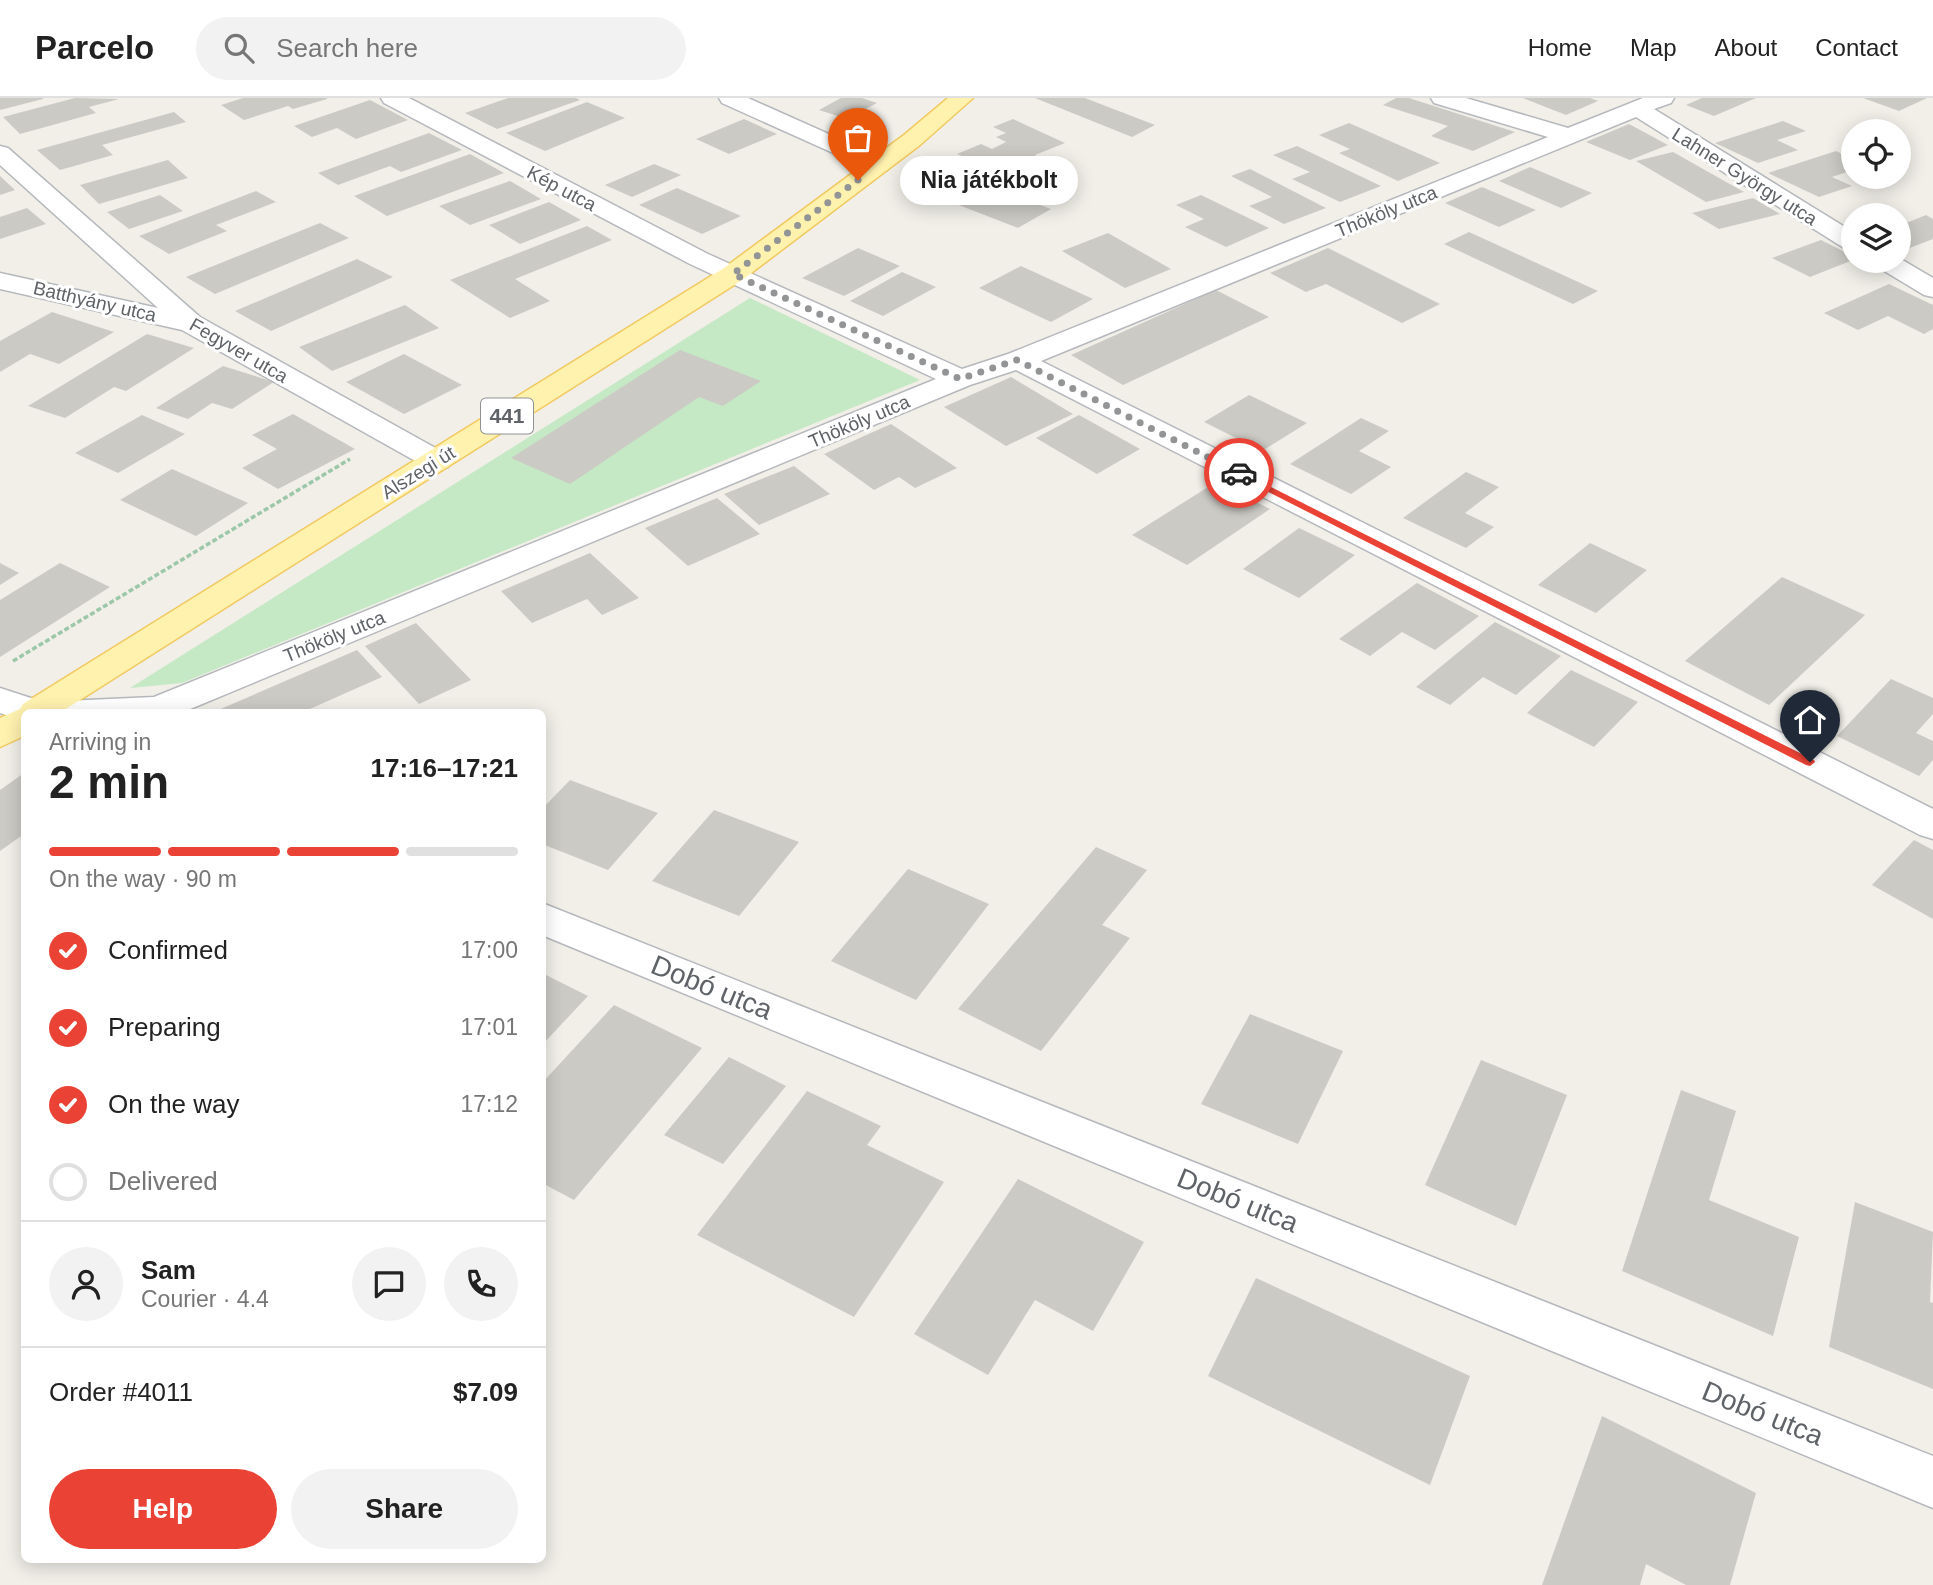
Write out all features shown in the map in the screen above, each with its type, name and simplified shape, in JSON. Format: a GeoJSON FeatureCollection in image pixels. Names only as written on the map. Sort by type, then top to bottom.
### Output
{"type":"FeatureCollection","features":[{"type":"Feature","properties":{"kind":"main road","name":"Alszegi út"},"geometry":{"type":"LineString","coordinates":[[40,709],[733,274],[879,164],[961,98]]}},
{"type":"Feature","properties":{"kind":"main road"},"geometry":{"type":"LineString","coordinates":[[0,735],[21,722]]}},
{"type":"Feature","properties":{"kind":"street","name":"Kép utca"},"geometry":{"type":"LineString","coordinates":[[392,98],[612,215],[960,379]]}},
{"type":"Feature","properties":{"kind":"street"},"geometry":{"type":"LineString","coordinates":[[730,98],[879,164]]}},
{"type":"Feature","properties":{"kind":"street"},"geometry":{"type":"LineString","coordinates":[[1442,98],[1570,136]]}},
{"type":"Feature","properties":{"kind":"street","name":"Thököly utca"},"geometry":{"type":"LineString","coordinates":[[158,709],[960,379],[1017,360],[1650,103]]}},
{"type":"Feature","properties":{"kind":"street","name":"Lahner György utca"},"geometry":{"type":"LineString","coordinates":[[1650,103],[1841,235]]}},
{"type":"Feature","properties":{"kind":"street","name":"Fegyver utca"},"geometry":{"type":"LineString","coordinates":[[0,153],[190,323],[437,461]]}},
{"type":"Feature","properties":{"kind":"street"},"geometry":{"type":"LineString","coordinates":[[1906,273],[1933,289]]}},
{"type":"Feature","properties":{"kind":"street","name":"Batthyány utca"},"geometry":{"type":"LineString","coordinates":[[0,281],[190,323]]}},
{"type":"Feature","properties":{"kind":"street"},"geometry":{"type":"LineString","coordinates":[[1017,360],[1933,825]]}},
{"type":"Feature","properties":{"kind":"street"},"geometry":{"type":"LineString","coordinates":[[0,700],[26,709]]}},
{"type":"Feature","properties":{"kind":"street","name":"Dobó utca"},"geometry":{"type":"LineString","coordinates":[[546,920],[1933,1482]]}},
{"type":"Feature","properties":{"kind":"green space"},"geometry":{"type":"Polygon","coordinates":[[[750,298],[920,380],[182,683],[130,688],[750,298]]]}},
{"type":"Feature","properties":{"kind":"building"},"geometry":{"type":"Polygon","coordinates":[[[0,98],[43,98],[43,99],[0,110],[0,98]]]}},
{"type":"Feature","properties":{"kind":"building"},"geometry":{"type":"Polygon","coordinates":[[[75,98],[119,99],[89,107],[96,113],[20,134],[3,117],[75,98]]]}},
{"type":"Feature","properties":{"kind":"building"},"geometry":{"type":"Polygon","coordinates":[[[243,98],[327,99],[293,109],[288,106],[244,120],[221,105],[243,98]]]}},
{"type":"Feature","properties":{"kind":"building"},"geometry":{"type":"Polygon","coordinates":[[[508,98],[580,100],[497,129],[465,113],[508,98]]]}},
{"type":"Feature","properties":{"kind":"building"},"geometry":{"type":"Polygon","coordinates":[[[841,98],[862,98],[877,103],[847,119],[819,110],[841,98]]]}},
{"type":"Feature","properties":{"kind":"building"},"geometry":{"type":"Polygon","coordinates":[[[1035,98],[1085,98],[1155,125],[1132,137],[1035,98]]]}},
{"type":"Feature","properties":{"kind":"building"},"geometry":{"type":"Polygon","coordinates":[[[1396,98],[1409,98],[1515,132],[1473,151],[1431,136],[1448,126],[1383,105],[1396,98]]]}},
{"type":"Feature","properties":{"kind":"building"},"geometry":{"type":"Polygon","coordinates":[[[1523,98],[1590,98],[1598,101],[1566,115],[1523,98]]]}},
{"type":"Feature","properties":{"kind":"building"},"geometry":{"type":"Polygon","coordinates":[[[1702,98],[1756,98],[1714,116],[1686,105],[1702,98]]]}},
{"type":"Feature","properties":{"kind":"building"},"geometry":{"type":"Polygon","coordinates":[[[1863,98],[1927,98],[1899,111],[1863,98]]]}},
{"type":"Feature","properties":{"kind":"building"},"geometry":{"type":"Polygon","coordinates":[[[370,100],[408,120],[356,139],[337,128],[312,137],[294,126],[370,100]]]}},
{"type":"Feature","properties":{"kind":"building"},"geometry":{"type":"Polygon","coordinates":[[[587,102],[625,118],[545,151],[506,133],[587,102]]]}},
{"type":"Feature","properties":{"kind":"building"},"geometry":{"type":"Polygon","coordinates":[[[174,112],[186,122],[102,145],[113,155],[60,170],[37,150],[174,112]]]}},
{"type":"Feature","properties":{"kind":"building"},"geometry":{"type":"Polygon","coordinates":[[[744,119],[777,134],[729,154],[696,139],[744,119]]]}},
{"type":"Feature","properties":{"kind":"building"},"geometry":{"type":"Polygon","coordinates":[[[1013,119],[1065,143],[1035,155],[1050,164],[1015,180],[957,154],[981,144],[992,149],[1006,142],[996,137],[1006,133],[993,127],[1013,119]]]}},
{"type":"Feature","properties":{"kind":"building"},"geometry":{"type":"Polygon","coordinates":[[[1783,121],[1806,131],[1777,140],[1798,150],[1758,163],[1715,143],[1783,121]]]}},
{"type":"Feature","properties":{"kind":"building"},"geometry":{"type":"Polygon","coordinates":[[[1349,123],[1440,163],[1398,181],[1339,153],[1350,149],[1319,135],[1349,123]]]}},
{"type":"Feature","properties":{"kind":"building"},"geometry":{"type":"Polygon","coordinates":[[[1629,124],[1668,145],[1630,160],[1586,142],[1629,124]]]}},
{"type":"Feature","properties":{"kind":"building"},"geometry":{"type":"Polygon","coordinates":[[[429,133],[462,150],[401,172],[390,166],[338,185],[318,173],[429,133]]]}},
{"type":"Feature","properties":{"kind":"building"},"geometry":{"type":"Polygon","coordinates":[[[1297,146],[1381,186],[1340,202],[1292,179],[1310,172],[1273,155],[1297,146]]]}},
{"type":"Feature","properties":{"kind":"building"},"geometry":{"type":"Polygon","coordinates":[[[1836,151],[1841,153],[1841,174],[1832,177],[1841,181],[1843,189],[1819,197],[1768,173],[1836,151]]]}},
{"type":"Feature","properties":{"kind":"building"},"geometry":{"type":"Polygon","coordinates":[[[1673,152],[1744,192],[1706,202],[1636,161],[1673,152]]]}},
{"type":"Feature","properties":{"kind":"building"},"geometry":{"type":"Polygon","coordinates":[[[470,154],[504,173],[387,216],[354,196],[470,154]]]}},
{"type":"Feature","properties":{"kind":"building"},"geometry":{"type":"Polygon","coordinates":[[[168,160],[188,178],[99,204],[80,185],[168,160]]]}},
{"type":"Feature","properties":{"kind":"building"},"geometry":{"type":"Polygon","coordinates":[[[654,164],[681,175],[632,197],[605,185],[654,164]]]}},
{"type":"Feature","properties":{"kind":"building"},"geometry":{"type":"Polygon","coordinates":[[[1530,167],[1592,193],[1561,208],[1499,181],[1530,167]]]}},
{"type":"Feature","properties":{"kind":"building"},"geometry":{"type":"Polygon","coordinates":[[[1250,169],[1326,208],[1284,224],[1249,206],[1272,197],[1231,176],[1250,169]]]}},
{"type":"Feature","properties":{"kind":"building"},"geometry":{"type":"Polygon","coordinates":[[[949,171],[1051,209],[1018,228],[915,188],[949,171]]]}},
{"type":"Feature","properties":{"kind":"building"},"geometry":{"type":"Polygon","coordinates":[[[0,176],[15,190],[0,195],[0,176]]]}},
{"type":"Feature","properties":{"kind":"building"},"geometry":{"type":"Polygon","coordinates":[[[510,181],[541,199],[470,225],[439,206],[510,181]]]}},
{"type":"Feature","properties":{"kind":"building"},"geometry":{"type":"Polygon","coordinates":[[[1482,187],[1536,210],[1499,227],[1445,203],[1482,187]]]}},
{"type":"Feature","properties":{"kind":"building"},"geometry":{"type":"Polygon","coordinates":[[[677,188],[741,216],[702,234],[639,205],[677,188]]]}},
{"type":"Feature","properties":{"kind":"building"},"geometry":{"type":"Polygon","coordinates":[[[256,191],[276,202],[216,225],[227,231],[169,254],[139,236],[256,191]]]}},
{"type":"Feature","properties":{"kind":"building"},"geometry":{"type":"Polygon","coordinates":[[[160,195],[183,211],[129,229],[107,212],[160,195]]]}},
{"type":"Feature","properties":{"kind":"building"},"geometry":{"type":"Polygon","coordinates":[[[1201,195],[1269,228],[1226,247],[1185,227],[1204,219],[1176,205],[1201,195]]]}},
{"type":"Feature","properties":{"kind":"building"},"geometry":{"type":"Polygon","coordinates":[[[1753,198],[1780,214],[1719,229],[1692,213],[1753,198]]]}},
{"type":"Feature","properties":{"kind":"building"},"geometry":{"type":"Polygon","coordinates":[[[549,202],[581,220],[520,244],[489,225],[549,202]]]}},
{"type":"Feature","properties":{"kind":"building"},"geometry":{"type":"Polygon","coordinates":[[[27,208],[46,224],[0,239],[0,217],[27,208]]]}},
{"type":"Feature","properties":{"kind":"building"},"geometry":{"type":"Polygon","coordinates":[[[1926,215],[1933,219],[1933,239],[1911,247],[1911,221],[1926,215]]]}},
{"type":"Feature","properties":{"kind":"building"},"geometry":{"type":"Polygon","coordinates":[[[320,223],[349,238],[215,294],[186,277],[320,223]]]}},
{"type":"Feature","properties":{"kind":"building"},"geometry":{"type":"Polygon","coordinates":[[[587,226],[612,240],[515,279],[550,301],[510,318],[450,280],[587,226]]]}},
{"type":"Feature","properties":{"kind":"building"},"geometry":{"type":"Polygon","coordinates":[[[1469,232],[1598,291],[1573,304],[1444,244],[1469,232]]]}},
{"type":"Feature","properties":{"kind":"building"},"geometry":{"type":"Polygon","coordinates":[[[1108,233],[1171,269],[1125,288],[1062,251],[1108,233]]]}},
{"type":"Feature","properties":{"kind":"building"},"geometry":{"type":"Polygon","coordinates":[[[1821,240],[1841,250],[1841,265],[1810,277],[1772,258],[1821,240]]]}},
{"type":"Feature","properties":{"kind":"building"},"geometry":{"type":"Polygon","coordinates":[[[858,248],[900,266],[844,296],[802,278],[858,248]]]}},
{"type":"Feature","properties":{"kind":"building"},"geometry":{"type":"Polygon","coordinates":[[[1328,248],[1440,304],[1402,323],[1326,284],[1306,292],[1270,273],[1328,248]]]}},
{"type":"Feature","properties":{"kind":"building"},"geometry":{"type":"Polygon","coordinates":[[[357,259],[393,277],[271,331],[235,311],[357,259]]]}},
{"type":"Feature","properties":{"kind":"building"},"geometry":{"type":"Polygon","coordinates":[[[1021,266],[1093,299],[1051,322],[979,288],[1021,266]]]}},
{"type":"Feature","properties":{"kind":"building"},"geometry":{"type":"Polygon","coordinates":[[[902,272],[936,287],[883,316],[850,301],[902,272]]]}},
{"type":"Feature","properties":{"kind":"building"},"geometry":{"type":"Polygon","coordinates":[[[1889,284],[1933,305],[1933,329],[1924,334],[1888,316],[1858,330],[1824,313],[1889,284]]]}},
{"type":"Feature","properties":{"kind":"building"},"geometry":{"type":"Polygon","coordinates":[[[1216,290],[1269,317],[1123,385],[1071,355],[1216,290]]]}},
{"type":"Feature","properties":{"kind":"building"},"geometry":{"type":"Polygon","coordinates":[[[405,305],[439,328],[332,371],[299,347],[405,305]]]}},
{"type":"Feature","properties":{"kind":"building"},"geometry":{"type":"Polygon","coordinates":[[[52,312],[114,332],[59,364],[30,354],[0,372],[0,341],[52,312]]]}},
{"type":"Feature","properties":{"kind":"building"},"geometry":{"type":"Polygon","coordinates":[[[147,334],[194,348],[126,391],[114,387],[65,418],[28,406],[147,334]]]}},
{"type":"Feature","properties":{"kind":"building"},"geometry":{"type":"Polygon","coordinates":[[[680,350],[761,381],[723,406],[699,397],[570,484],[511,458],[680,350]]]}},
{"type":"Feature","properties":{"kind":"building"},"geometry":{"type":"Polygon","coordinates":[[[404,354],[462,385],[404,414],[346,382],[404,354]]]}},
{"type":"Feature","properties":{"kind":"building"},"geometry":{"type":"Polygon","coordinates":[[[223,366],[274,382],[232,409],[212,403],[188,419],[156,408],[223,366]]]}},
{"type":"Feature","properties":{"kind":"building"},"geometry":{"type":"Polygon","coordinates":[[[1011,377],[1073,414],[1006,446],[944,407],[1011,377]]]}},
{"type":"Feature","properties":{"kind":"building"},"geometry":{"type":"Polygon","coordinates":[[[1249,395],[1307,423],[1262,451],[1204,422],[1249,395]]]}},
{"type":"Feature","properties":{"kind":"building"},"geometry":{"type":"Polygon","coordinates":[[[293,414],[355,449],[278,489],[242,468],[277,449],[252,435],[293,414]]]}},
{"type":"Feature","properties":{"kind":"building"},"geometry":{"type":"Polygon","coordinates":[[[142,415],[185,434],[118,473],[75,453],[142,415]]]}},
{"type":"Feature","properties":{"kind":"building"},"geometry":{"type":"Polygon","coordinates":[[[1079,415],[1140,449],[1097,474],[1036,438],[1079,415]]]}},
{"type":"Feature","properties":{"kind":"building"},"geometry":{"type":"Polygon","coordinates":[[[1361,418],[1389,431],[1359,451],[1391,467],[1351,494],[1290,464],[1361,418]]]}},
{"type":"Feature","properties":{"kind":"building"},"geometry":{"type":"Polygon","coordinates":[[[891,424],[957,468],[915,488],[899,477],[874,490],[824,454],[891,424]]]}},
{"type":"Feature","properties":{"kind":"building"},"geometry":{"type":"Polygon","coordinates":[[[794,466],[830,494],[759,525],[724,494],[794,466]]]}},
{"type":"Feature","properties":{"kind":"building"},"geometry":{"type":"Polygon","coordinates":[[[172,469],[248,503],[196,536],[120,500],[172,469]]]}},
{"type":"Feature","properties":{"kind":"building"},"geometry":{"type":"Polygon","coordinates":[[[1466,472],[1499,487],[1465,513],[1494,527],[1466,548],[1403,518],[1466,472]]]}},
{"type":"Feature","properties":{"kind":"building"},"geometry":{"type":"Polygon","coordinates":[[[1216,482],[1270,509],[1187,565],[1132,535],[1216,482]]]}},
{"type":"Feature","properties":{"kind":"building"},"geometry":{"type":"Polygon","coordinates":[[[717,498],[760,534],[688,566],[645,528],[717,498]]]}},
{"type":"Feature","properties":{"kind":"building"},"geometry":{"type":"Polygon","coordinates":[[[1299,528],[1355,555],[1299,598],[1243,569],[1299,528]]]}},
{"type":"Feature","properties":{"kind":"building"},"geometry":{"type":"Polygon","coordinates":[[[1590,543],[1647,570],[1596,613],[1538,585],[1590,543]]]}},
{"type":"Feature","properties":{"kind":"building"},"geometry":{"type":"Polygon","coordinates":[[[590,553],[639,598],[602,615],[587,599],[532,623],[501,591],[590,553]]]}},
{"type":"Feature","properties":{"kind":"building"},"geometry":{"type":"Polygon","coordinates":[[[0,563],[19,573],[0,585],[0,563]]]}},
{"type":"Feature","properties":{"kind":"building"},"geometry":{"type":"Polygon","coordinates":[[[60,563],[110,587],[0,657],[0,600],[60,563]]]}},
{"type":"Feature","properties":{"kind":"building"},"geometry":{"type":"Polygon","coordinates":[[[1782,577],[1865,615],[1769,705],[1685,661],[1782,577]]]}},
{"type":"Feature","properties":{"kind":"building"},"geometry":{"type":"Polygon","coordinates":[[[1417,583],[1479,616],[1435,650],[1402,632],[1370,656],[1339,639],[1417,583]]]}},
{"type":"Feature","properties":{"kind":"building"},"geometry":{"type":"Polygon","coordinates":[[[1495,622],[1561,656],[1516,695],[1483,677],[1450,705],[1416,687],[1495,622]]]}},
{"type":"Feature","properties":{"kind":"building"},"geometry":{"type":"Polygon","coordinates":[[[416,623],[471,680],[419,704],[365,646],[416,623]]]}},
{"type":"Feature","properties":{"kind":"building"},"geometry":{"type":"Polygon","coordinates":[[[357,650],[382,677],[310,709],[221,709],[357,650]]]}},
{"type":"Feature","properties":{"kind":"building"},"geometry":{"type":"Polygon","coordinates":[[[1571,670],[1638,702],[1594,747],[1527,713],[1571,670]]]}},
{"type":"Feature","properties":{"kind":"building"},"geometry":{"type":"Polygon","coordinates":[[[1891,679],[1933,698],[1933,714],[1916,733],[1933,741],[1933,760],[1919,776],[1837,736],[1891,679]]]}},
{"type":"Feature","properties":{"kind":"building"},"geometry":{"type":"Polygon","coordinates":[[[21,775],[21,836],[0,851],[0,790],[21,775]]]}},
{"type":"Feature","properties":{"kind":"building"},"geometry":{"type":"Polygon","coordinates":[[[570,780],[658,813],[608,870],[546,846],[546,805],[570,780]]]}},
{"type":"Feature","properties":{"kind":"building"},"geometry":{"type":"Polygon","coordinates":[[[714,810],[799,842],[739,916],[652,881],[714,810]]]}},
{"type":"Feature","properties":{"kind":"building"},"geometry":{"type":"Polygon","coordinates":[[[1914,840],[1933,850],[1933,919],[1872,885],[1914,840]]]}},
{"type":"Feature","properties":{"kind":"building"},"geometry":{"type":"Polygon","coordinates":[[[1096,847],[1147,870],[1102,925],[1130,938],[1041,1051],[958,1009],[1096,847]]]}},
{"type":"Feature","properties":{"kind":"building"},"geometry":{"type":"Polygon","coordinates":[[[908,869],[989,904],[916,1000],[831,961],[908,869]]]}},
{"type":"Feature","properties":{"kind":"building"},"geometry":{"type":"Polygon","coordinates":[[[546,975],[588,996],[546,1041],[546,975]]]}},
{"type":"Feature","properties":{"kind":"building"},"geometry":{"type":"Polygon","coordinates":[[[614,1005],[702,1048],[574,1200],[546,1185],[546,1079],[614,1005]]]}},
{"type":"Feature","properties":{"kind":"building"},"geometry":{"type":"Polygon","coordinates":[[[1250,1014],[1343,1051],[1298,1144],[1201,1104],[1250,1014]]]}},
{"type":"Feature","properties":{"kind":"building"},"geometry":{"type":"Polygon","coordinates":[[[729,1057],[786,1086],[723,1164],[664,1135],[729,1057]]]}},
{"type":"Feature","properties":{"kind":"building"},"geometry":{"type":"Polygon","coordinates":[[[1481,1060],[1567,1095],[1516,1226],[1425,1185],[1481,1060]]]}},
{"type":"Feature","properties":{"kind":"building"},"geometry":{"type":"Polygon","coordinates":[[[1681,1090],[1736,1111],[1709,1200],[1799,1237],[1773,1336],[1622,1271],[1681,1090]]]}},
{"type":"Feature","properties":{"kind":"building"},"geometry":{"type":"Polygon","coordinates":[[[807,1091],[881,1126],[867,1145],[944,1182],[854,1317],[697,1235],[807,1091]]]}},
{"type":"Feature","properties":{"kind":"building"},"geometry":{"type":"Polygon","coordinates":[[[1018,1179],[1144,1242],[1093,1331],[1035,1300],[988,1375],[914,1334],[1018,1179]]]}},
{"type":"Feature","properties":{"kind":"building"},"geometry":{"type":"Polygon","coordinates":[[[1855,1202],[1933,1232],[1930,1302],[1933,1303],[1933,1389],[1829,1347],[1855,1202]]]}},
{"type":"Feature","properties":{"kind":"building"},"geometry":{"type":"Polygon","coordinates":[[[1256,1278],[1470,1376],[1430,1485],[1208,1376],[1256,1278]]]}},
{"type":"Feature","properties":{"kind":"building"},"geometry":{"type":"Polygon","coordinates":[[[1602,1416],[1756,1493],[1730,1585],[1686,1585],[1646,1564],[1640,1585],[1542,1585],[1602,1416]]]}},
{"type":"Feature","properties":{"kind":"way so far"},"geometry":{"type":"LineString","coordinates":[[858,180],[733,274],[960,379],[1017,360],[1239,473]]}},
{"type":"Feature","properties":{"kind":"place","name":"Nia játékbolt"},"geometry":{"type":"Point","coordinates":[858,180]}},
{"type":"Feature","properties":{"kind":"route"},"geometry":{"type":"LineString","coordinates":[[1239,473],[1810,762]]}}]}
